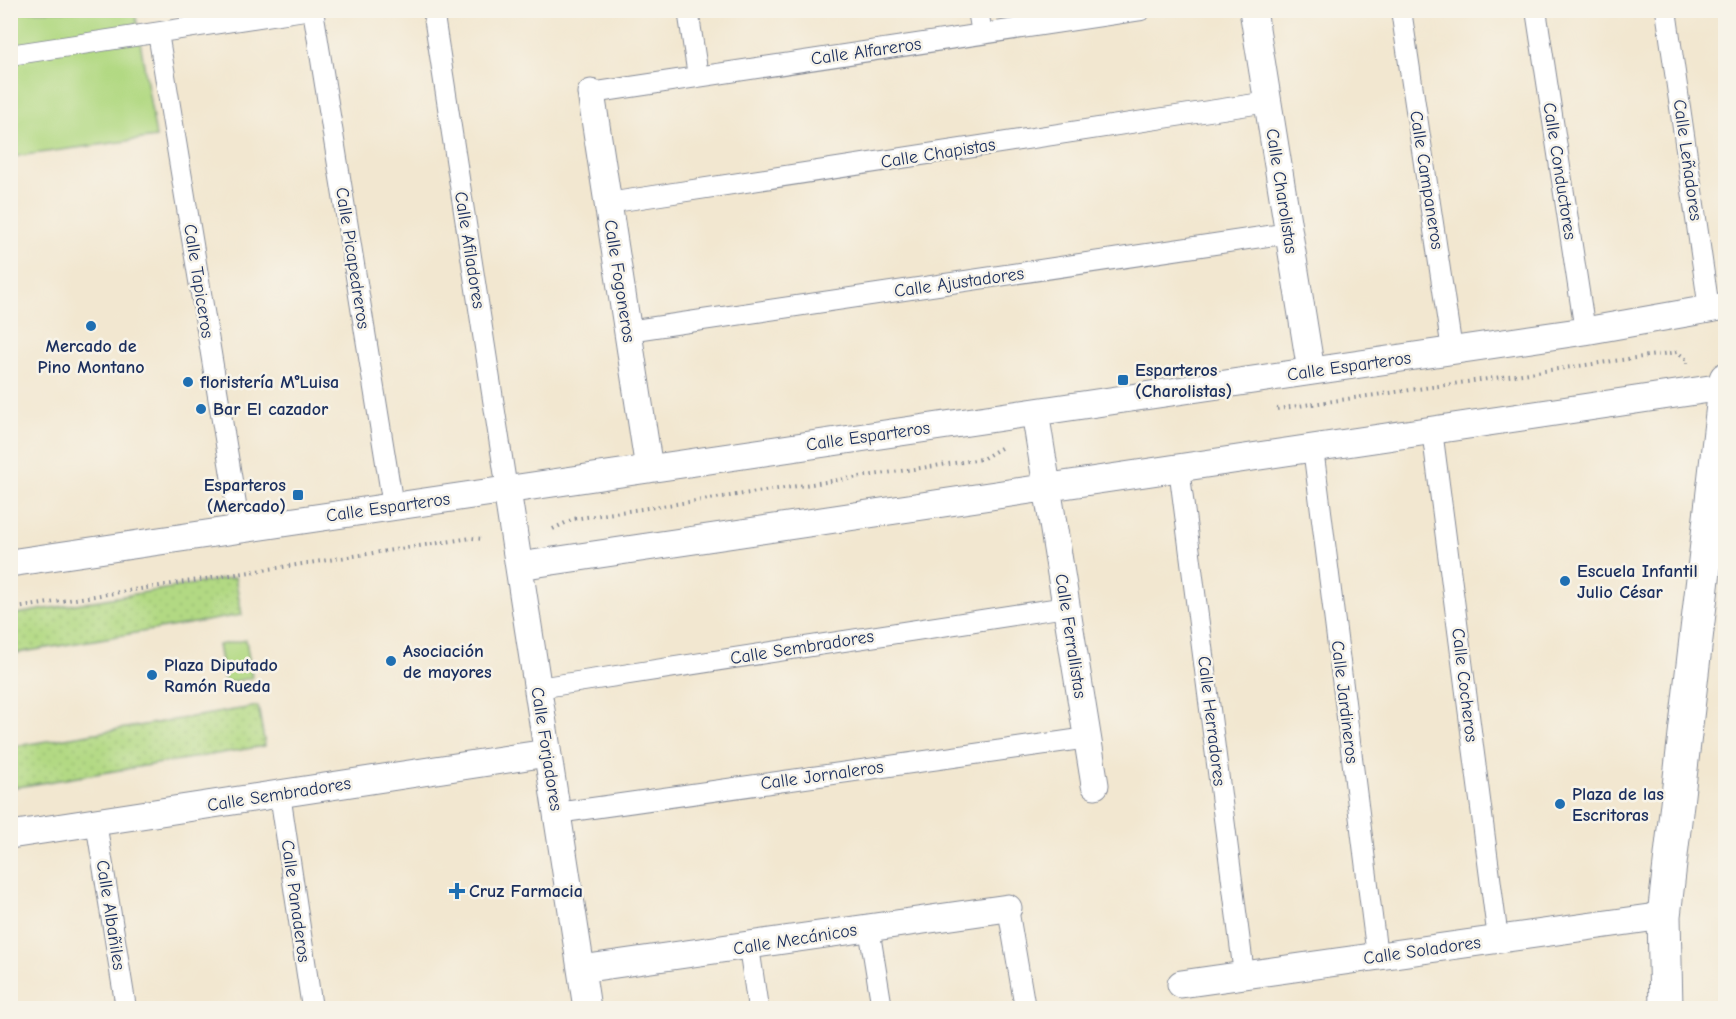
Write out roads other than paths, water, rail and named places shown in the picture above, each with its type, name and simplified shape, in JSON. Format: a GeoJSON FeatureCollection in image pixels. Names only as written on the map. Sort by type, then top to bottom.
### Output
{"type":"FeatureCollection","features":[{"type":"Feature","properties":{"kind":"street"},"geometry":{"type":"LineString","coordinates":[[10,55],[305,10]]}},
{"type":"Feature","properties":{"kind":"street","name":"Calle Picapedreros"},"geometry":{"type":"LineString","coordinates":[[313,10],[393,506]]}},
{"type":"Feature","properties":{"kind":"street","name":"Calle Afiladores"},"geometry":{"type":"LineString","coordinates":[[434,10],[507,490]]}},
{"type":"Feature","properties":{"kind":"street"},"geometry":{"type":"LineString","coordinates":[[688,10],[698,76]]}},
{"type":"Feature","properties":{"kind":"street"},"geometry":{"type":"LineString","coordinates":[[978,10],[982,34]]}},
{"type":"Feature","properties":{"kind":"street","name":"Calle Alfareros"},"geometry":{"type":"LineString","coordinates":[[591,93],[1141,10]]}},
{"type":"Feature","properties":{"kind":"street","name":"Calle Charolistas"},"geometry":{"type":"LineString","coordinates":[[1253,10],[1311,371]]}},
{"type":"Feature","properties":{"kind":"street","name":"Calle Campaneros"},"geometry":{"type":"LineString","coordinates":[[1401,10],[1452,350]]}},
{"type":"Feature","properties":{"kind":"street","name":"Calle Conductores"},"geometry":{"type":"LineString","coordinates":[[1536,10],[1585,331]]}},
{"type":"Feature","properties":{"kind":"street","name":"Calle Leñadores"},"geometry":{"type":"LineString","coordinates":[[1666,10],[1717,308]]}},
{"type":"Feature","properties":{"kind":"street","name":"Calle Tapiceros"},"geometry":{"type":"LineString","coordinates":[[158,33],[240,529]]}},
{"type":"Feature","properties":{"kind":"street","name":"Calle Fogoneros"},"geometry":{"type":"LineString","coordinates":[[591,93],[649,469]]}},
{"type":"Feature","properties":{"kind":"street","name":"Calle Chapistas"},"geometry":{"type":"LineString","coordinates":[[608,203],[1268,102]]}},
{"type":"Feature","properties":{"kind":"street","name":"Calle Ajustadores"},"geometry":{"type":"LineString","coordinates":[[628,332],[1289,233]]}},
{"type":"Feature","properties":{"kind":"street","name":"Calle Esparteros"},"geometry":{"type":"LineString","coordinates":[[10,563],[1585,331],[1717,308]]}},
{"type":"Feature","properties":{"kind":"street"},"geometry":{"type":"LineString","coordinates":[[519,566],[1432,430],[1724,383],[1664,916],[1666,1008]]}},
{"type":"Feature","properties":{"kind":"street","name":"Calle Ferrallistas"},"geometry":{"type":"LineString","coordinates":[[1035,412],[1095,785]]}},
{"type":"Feature","properties":{"kind":"street","name":"Calle Cocheros"},"geometry":{"type":"LineString","coordinates":[[1432,430],[1498,939]]}},
{"type":"Feature","properties":{"kind":"street","name":"Calle Jardineros"},"geometry":{"type":"LineString","coordinates":[[1313,448],[1377,956]]}},
{"type":"Feature","properties":{"kind":"street","name":"Calle Herradores"},"geometry":{"type":"LineString","coordinates":[[1179,468],[1244,974]]}},
{"type":"Feature","properties":{"kind":"street","name":"Calle Forjadores"},"geometry":{"type":"LineString","coordinates":[[507,490],[587,1008]]}},
{"type":"Feature","properties":{"kind":"street","name":"Calle Sembradores"},"geometry":{"type":"LineString","coordinates":[[538,688],[1066,607]]}},
{"type":"Feature","properties":{"kind":"street","name":"Calle Jornaleros"},"geometry":{"type":"LineString","coordinates":[[557,813],[1088,738]]}},
{"type":"Feature","properties":{"kind":"street","name":"Calle Sembradores"},"geometry":{"type":"LineString","coordinates":[[10,835],[548,753]]}},
{"type":"Feature","properties":{"kind":"street","name":"Calle Panaderos"},"geometry":{"type":"LineString","coordinates":[[280,794],[312,1008]]}},
{"type":"Feature","properties":{"kind":"street","name":"Calle Albañiles"},"geometry":{"type":"LineString","coordinates":[[96,822],[126,1008]]}},
{"type":"Feature","properties":{"kind":"street"},"geometry":{"type":"LineString","coordinates":[[1008,908],[1025,1008]]}},
{"type":"Feature","properties":{"kind":"street","name":"Calle Mecánicos"},"geometry":{"type":"LineString","coordinates":[[581,969],[1008,908]]}},
{"type":"Feature","properties":{"kind":"street","name":"Calle Soladores"},"geometry":{"type":"LineString","coordinates":[[1181,984],[1664,916]]}},
{"type":"Feature","properties":{"kind":"street"},"geometry":{"type":"LineString","coordinates":[[869,928],[882,1008]]}},
{"type":"Feature","properties":{"kind":"street"},"geometry":{"type":"LineString","coordinates":[[749,946],[758,1008]]}},
{"type":"Feature","properties":{"kind":"place","name":"Mercado de Pino Montano"},"geometry":{"type":"Point","coordinates":[91,326]}},
{"type":"Feature","properties":{"kind":"place","name":"Esparteros (Charolistas)"},"geometry":{"type":"Point","coordinates":[1123,380]}},
{"type":"Feature","properties":{"kind":"place","name":"floristería M°Luisa"},"geometry":{"type":"Point","coordinates":[188,382]}},
{"type":"Feature","properties":{"kind":"place","name":"Bar El cazador"},"geometry":{"type":"Point","coordinates":[201,409]}},
{"type":"Feature","properties":{"kind":"place","name":"Esparteros (Mercado)"},"geometry":{"type":"Point","coordinates":[298,495]}},
{"type":"Feature","properties":{"kind":"place","name":"Escuela Infantil Julio César"},"geometry":{"type":"Point","coordinates":[1565,581]}},
{"type":"Feature","properties":{"kind":"place","name":"Asociación de mayores"},"geometry":{"type":"Point","coordinates":[391,661]}},
{"type":"Feature","properties":{"kind":"place","name":"Plaza Diputado Ramón Rueda"},"geometry":{"type":"Point","coordinates":[152,675]}},
{"type":"Feature","properties":{"kind":"place","name":"Plaza de las Escritoras"},"geometry":{"type":"Point","coordinates":[1560,804]}},
{"type":"Feature","properties":{"kind":"place","name":"Cruz Farmacia"},"geometry":{"type":"Point","coordinates":[457,891]}}]}
